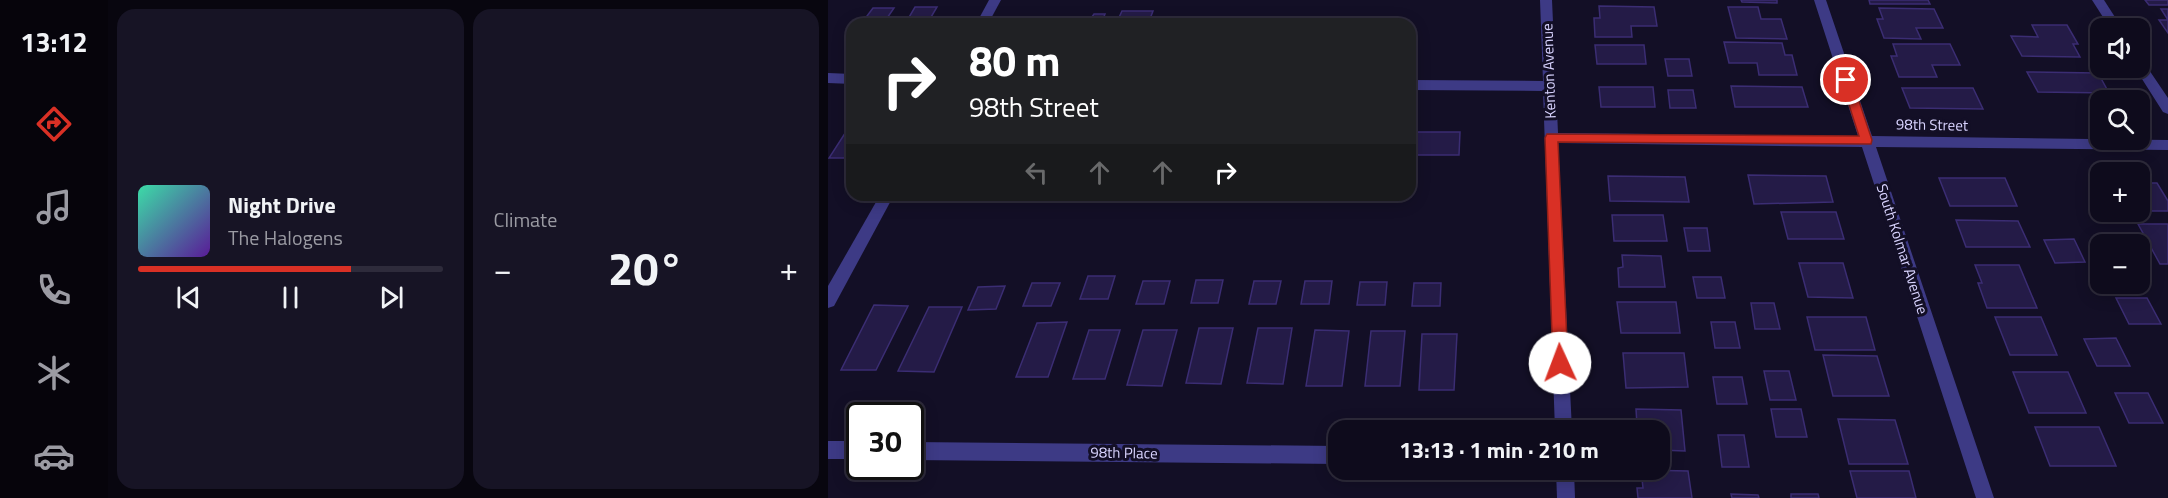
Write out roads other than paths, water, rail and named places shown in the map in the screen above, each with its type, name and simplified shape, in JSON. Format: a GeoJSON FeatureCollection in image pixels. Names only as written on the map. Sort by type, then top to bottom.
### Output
{"type":"FeatureCollection","features":[{"type":"Feature","properties":{"kind":"street"},"geometry":{"type":"LineString","coordinates":[[985,18],[995,0]]}},
{"type":"Feature","properties":{"kind":"street","name":"Kenton Avenue"},"geometry":{"type":"LineString","coordinates":[[1546,0],[1563,420]]}},
{"type":"Feature","properties":{"kind":"street","name":"South Kolmar Avenue"},"geometry":{"type":"LineString","coordinates":[[1820,0],[1985,498]]}},
{"type":"Feature","properties":{"kind":"street"},"geometry":{"type":"LineString","coordinates":[[2098,0],[2110,18]]}},
{"type":"Feature","properties":{"kind":"street"},"geometry":{"type":"LineString","coordinates":[[828,78],[846,79]]}},
{"type":"Feature","properties":{"kind":"street"},"geometry":{"type":"LineString","coordinates":[[2148,78],[2168,109]]}},
{"type":"Feature","properties":{"kind":"street"},"geometry":{"type":"LineString","coordinates":[[1416,85],[1549,86]]}},
{"type":"Feature","properties":{"kind":"street","name":"98th Street"},"geometry":{"type":"LineString","coordinates":[[1551,138],[2168,144]]}},
{"type":"Feature","properties":{"kind":"street"},"geometry":{"type":"LineString","coordinates":[[828,301],[884,201]]}},
{"type":"Feature","properties":{"kind":"street"},"geometry":{"type":"LineString","coordinates":[[828,450],[846,450]]}},
{"type":"Feature","properties":{"kind":"street","name":"98th Place"},"geometry":{"type":"LineString","coordinates":[[924,451],[1328,455]]}},
{"type":"Feature","properties":{"kind":"street"},"geometry":{"type":"LineString","coordinates":[[1565,480],[1566,498]]}}]}
